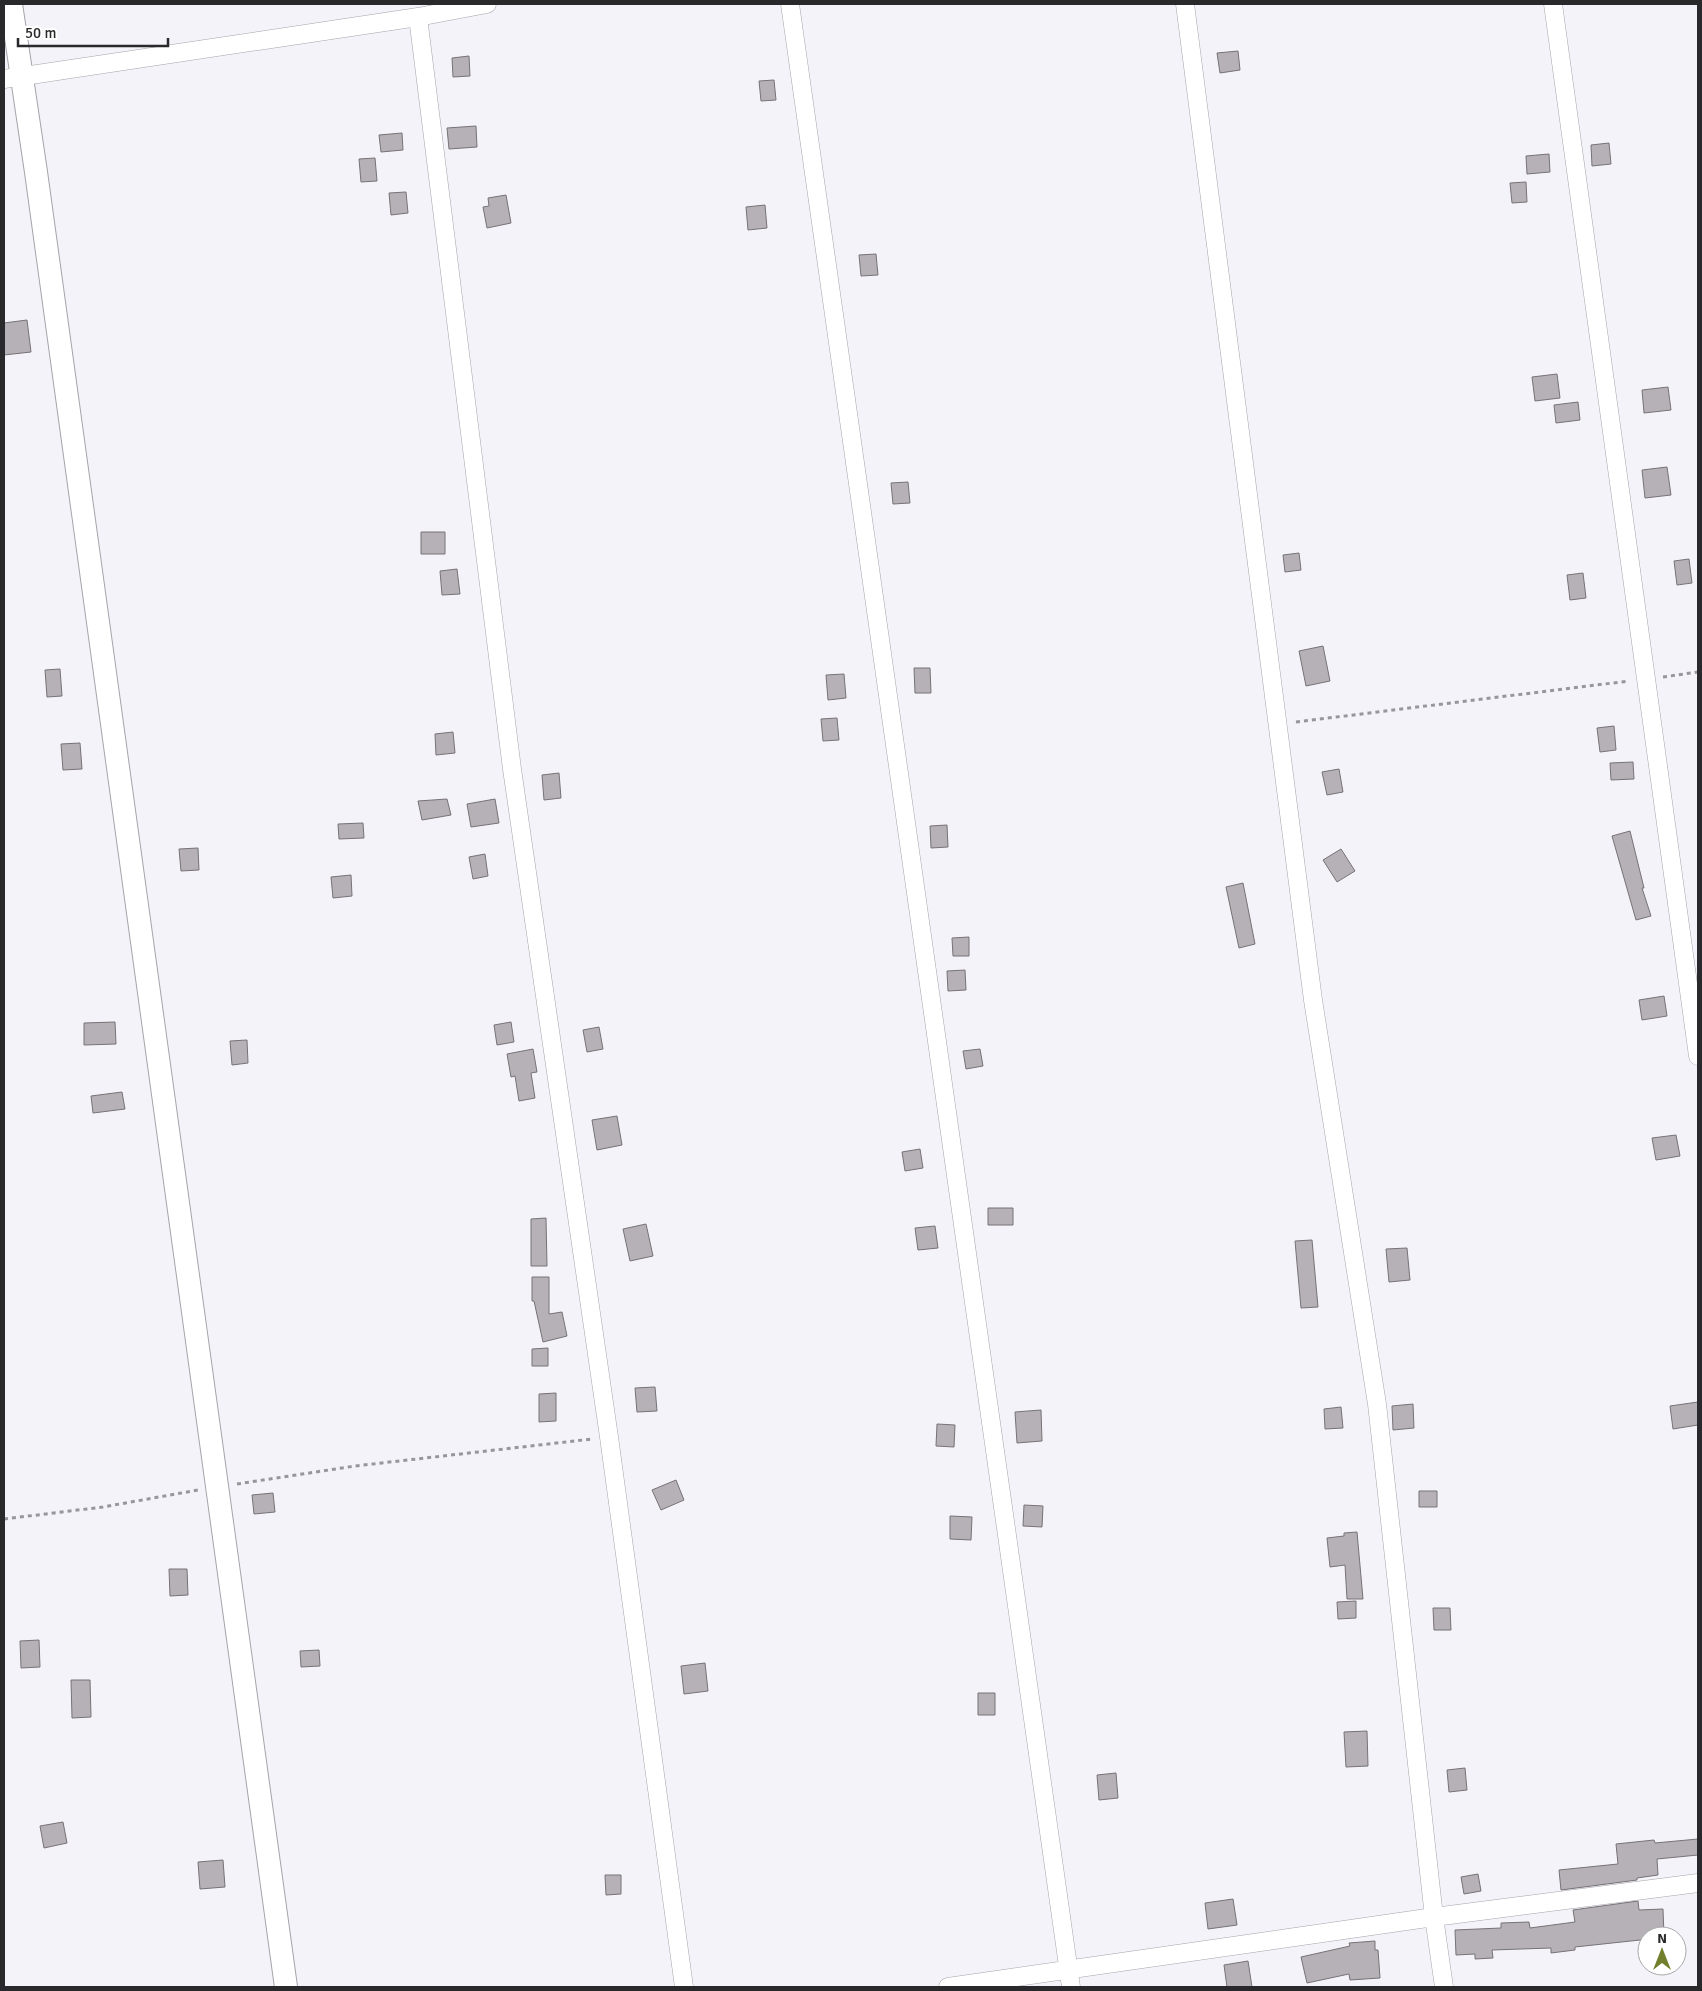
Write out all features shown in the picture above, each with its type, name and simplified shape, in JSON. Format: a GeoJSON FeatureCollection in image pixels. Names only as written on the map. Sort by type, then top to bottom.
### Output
{"type":"FeatureCollection","features":[{"type":"Feature","properties":{"kind":"street"},"geometry":{"type":"LineString","coordinates":[[10,4],[12,77],[38,182],[286,1987]]}},
{"type":"Feature","properties":{"kind":"street"},"geometry":{"type":"LineString","coordinates":[[12,77],[418,17],[487,4]]}},
{"type":"Feature","properties":{"kind":"street"},"geometry":{"type":"LineString","coordinates":[[790,4],[1072,1987]]}},
{"type":"Feature","properties":{"kind":"street"},"geometry":{"type":"LineString","coordinates":[[1185,4],[1313,1000],[1377,1404],[1434,1917],[1444,1987]]}},
{"type":"Feature","properties":{"kind":"street"},"geometry":{"type":"LineString","coordinates":[[1552,4],[1698,1056]]}},
{"type":"Feature","properties":{"kind":"street"},"geometry":{"type":"LineString","coordinates":[[418,17],[512,769],[609,1437],[684,1987]]}},
{"type":"Feature","properties":{"kind":"street"},"geometry":{"type":"LineString","coordinates":[[948,1987],[1434,1917],[1698,1883]]}},
{"type":"Feature","properties":{"kind":"path"},"geometry":{"type":"LineString","coordinates":[[1278,724],[1698,672]]}},
{"type":"Feature","properties":{"kind":"path"},"geometry":{"type":"LineString","coordinates":[[4,1519],[104,1508],[216,1487],[355,1466],[609,1437]]}},
{"type":"Feature","properties":{"kind":"building"},"geometry":{"type":"Polygon","coordinates":[[[1238,51],[1240,70],[1220,73],[1217,53],[1238,51]]]}},
{"type":"Feature","properties":{"kind":"building"},"geometry":{"type":"Polygon","coordinates":[[[469,56],[470,76],[453,77],[452,58],[469,56]]]}},
{"type":"Feature","properties":{"kind":"building"},"geometry":{"type":"Polygon","coordinates":[[[774,80],[776,100],[761,101],[759,81],[774,80]]]}},
{"type":"Feature","properties":{"kind":"building"},"geometry":{"type":"Polygon","coordinates":[[[476,126],[477,147],[449,149],[447,128],[476,126]]]}},
{"type":"Feature","properties":{"kind":"building"},"geometry":{"type":"Polygon","coordinates":[[[402,133],[403,150],[381,152],[379,135],[402,133]]]}},
{"type":"Feature","properties":{"kind":"building"},"geometry":{"type":"Polygon","coordinates":[[[1609,143],[1611,164],[1592,166],[1591,145],[1609,143]]]}},
{"type":"Feature","properties":{"kind":"building"},"geometry":{"type":"Polygon","coordinates":[[[1549,154],[1550,172],[1527,174],[1526,156],[1549,154]]]}},
{"type":"Feature","properties":{"kind":"building"},"geometry":{"type":"Polygon","coordinates":[[[375,158],[377,181],[361,182],[359,159],[375,158]]]}},
{"type":"Feature","properties":{"kind":"building"},"geometry":{"type":"Polygon","coordinates":[[[1526,182],[1527,202],[1512,203],[1510,183],[1526,182]]]}},
{"type":"Feature","properties":{"kind":"building"},"geometry":{"type":"Polygon","coordinates":[[[406,192],[408,213],[391,215],[389,193],[406,192]]]}},
{"type":"Feature","properties":{"kind":"building"},"geometry":{"type":"Polygon","coordinates":[[[506,195],[511,223],[487,228],[483,207],[489,206],[488,198],[506,195]]]}},
{"type":"Feature","properties":{"kind":"building"},"geometry":{"type":"Polygon","coordinates":[[[765,205],[767,228],[748,230],[746,207],[765,205]]]}},
{"type":"Feature","properties":{"kind":"building"},"geometry":{"type":"Polygon","coordinates":[[[876,254],[878,275],[861,276],[859,255],[876,254]]]}},
{"type":"Feature","properties":{"kind":"building"},"geometry":{"type":"Polygon","coordinates":[[[27,320],[31,352],[4,355],[4,323],[27,320]]]}},
{"type":"Feature","properties":{"kind":"building"},"geometry":{"type":"Polygon","coordinates":[[[1557,374],[1560,398],[1535,401],[1532,377],[1557,374]]]}},
{"type":"Feature","properties":{"kind":"building"},"geometry":{"type":"Polygon","coordinates":[[[1668,387],[1671,410],[1644,413],[1642,390],[1668,387]]]}},
{"type":"Feature","properties":{"kind":"building"},"geometry":{"type":"Polygon","coordinates":[[[1578,402],[1580,420],[1556,423],[1554,405],[1578,402]]]}},
{"type":"Feature","properties":{"kind":"building"},"geometry":{"type":"Polygon","coordinates":[[[1667,467],[1671,495],[1645,498],[1642,470],[1667,467]]]}},
{"type":"Feature","properties":{"kind":"building"},"geometry":{"type":"Polygon","coordinates":[[[908,482],[910,503],[893,504],[891,483],[908,482]]]}},
{"type":"Feature","properties":{"kind":"building"},"geometry":{"type":"Polygon","coordinates":[[[421,532],[445,532],[445,554],[421,554],[421,532]]]}},
{"type":"Feature","properties":{"kind":"building"},"geometry":{"type":"Polygon","coordinates":[[[1299,553],[1301,570],[1285,572],[1283,555],[1299,553]]]}},
{"type":"Feature","properties":{"kind":"building"},"geometry":{"type":"Polygon","coordinates":[[[1689,559],[1692,583],[1677,585],[1674,561],[1689,559]]]}},
{"type":"Feature","properties":{"kind":"building"},"geometry":{"type":"Polygon","coordinates":[[[457,569],[460,594],[442,595],[440,571],[457,569]]]}},
{"type":"Feature","properties":{"kind":"building"},"geometry":{"type":"Polygon","coordinates":[[[1583,573],[1586,598],[1570,600],[1567,575],[1583,573]]]}},
{"type":"Feature","properties":{"kind":"building"},"geometry":{"type":"Polygon","coordinates":[[[1323,646],[1330,681],[1306,686],[1299,651],[1323,646]]]}},
{"type":"Feature","properties":{"kind":"building"},"geometry":{"type":"Polygon","coordinates":[[[914,668],[930,668],[931,693],[915,693],[914,668]]]}},
{"type":"Feature","properties":{"kind":"building"},"geometry":{"type":"Polygon","coordinates":[[[60,669],[62,696],[47,697],[45,670],[60,669]]]}},
{"type":"Feature","properties":{"kind":"building"},"geometry":{"type":"Polygon","coordinates":[[[844,674],[846,698],[828,700],[826,675],[844,674]]]}},
{"type":"Feature","properties":{"kind":"building"},"geometry":{"type":"Polygon","coordinates":[[[837,718],[839,740],[823,741],[821,719],[837,718]]]}},
{"type":"Feature","properties":{"kind":"building"},"geometry":{"type":"Polygon","coordinates":[[[1614,726],[1616,750],[1600,752],[1597,728],[1614,726]]]}},
{"type":"Feature","properties":{"kind":"building"},"geometry":{"type":"Polygon","coordinates":[[[453,732],[455,753],[436,755],[435,734],[453,732]]]}},
{"type":"Feature","properties":{"kind":"building"},"geometry":{"type":"Polygon","coordinates":[[[80,743],[82,769],[63,770],[61,744],[80,743]]]}},
{"type":"Feature","properties":{"kind":"building"},"geometry":{"type":"Polygon","coordinates":[[[1633,762],[1634,779],[1611,780],[1610,763],[1633,762]]]}},
{"type":"Feature","properties":{"kind":"building"},"geometry":{"type":"Polygon","coordinates":[[[1339,769],[1343,792],[1327,795],[1322,772],[1339,769]]]}},
{"type":"Feature","properties":{"kind":"building"},"geometry":{"type":"Polygon","coordinates":[[[559,773],[561,798],[544,800],[542,775],[559,773]]]}},
{"type":"Feature","properties":{"kind":"building"},"geometry":{"type":"Polygon","coordinates":[[[447,799],[451,815],[422,820],[418,801],[447,799]]]}},
{"type":"Feature","properties":{"kind":"building"},"geometry":{"type":"Polygon","coordinates":[[[495,799],[499,823],[471,827],[467,804],[495,799]]]}},
{"type":"Feature","properties":{"kind":"building"},"geometry":{"type":"Polygon","coordinates":[[[363,823],[364,838],[339,839],[338,824],[363,823]]]}},
{"type":"Feature","properties":{"kind":"building"},"geometry":{"type":"Polygon","coordinates":[[[947,825],[948,847],[931,848],[930,826],[947,825]]]}},
{"type":"Feature","properties":{"kind":"building"},"geometry":{"type":"Polygon","coordinates":[[[1630,831],[1644,888],[1642,888],[1651,916],[1636,920],[1612,836],[1630,831]]]}},
{"type":"Feature","properties":{"kind":"building"},"geometry":{"type":"Polygon","coordinates":[[[198,848],[199,870],[181,871],[179,849],[198,848]]]}},
{"type":"Feature","properties":{"kind":"building"},"geometry":{"type":"Polygon","coordinates":[[[1341,849],[1355,871],[1337,882],[1323,860],[1341,849]]]}},
{"type":"Feature","properties":{"kind":"building"},"geometry":{"type":"Polygon","coordinates":[[[485,854],[488,876],[473,879],[469,857],[485,854]]]}},
{"type":"Feature","properties":{"kind":"building"},"geometry":{"type":"Polygon","coordinates":[[[351,875],[352,896],[333,898],[331,877],[351,875]]]}},
{"type":"Feature","properties":{"kind":"building"},"geometry":{"type":"Polygon","coordinates":[[[1243,883],[1255,944],[1239,948],[1226,887],[1243,883]]]}},
{"type":"Feature","properties":{"kind":"building"},"geometry":{"type":"Polygon","coordinates":[[[969,937],[969,956],[953,956],[952,938],[969,937]]]}},
{"type":"Feature","properties":{"kind":"building"},"geometry":{"type":"Polygon","coordinates":[[[965,970],[966,990],[948,991],[947,971],[965,970]]]}},
{"type":"Feature","properties":{"kind":"building"},"geometry":{"type":"Polygon","coordinates":[[[1664,996],[1667,1016],[1642,1020],[1639,1000],[1664,996]]]}},
{"type":"Feature","properties":{"kind":"building"},"geometry":{"type":"Polygon","coordinates":[[[115,1022],[116,1044],[84,1045],[84,1023],[115,1022]]]}},
{"type":"Feature","properties":{"kind":"building"},"geometry":{"type":"Polygon","coordinates":[[[511,1022],[514,1042],[497,1045],[494,1025],[511,1022]]]}},
{"type":"Feature","properties":{"kind":"building"},"geometry":{"type":"Polygon","coordinates":[[[599,1027],[603,1049],[587,1052],[583,1030],[599,1027]]]}},
{"type":"Feature","properties":{"kind":"building"},"geometry":{"type":"Polygon","coordinates":[[[247,1040],[248,1063],[232,1065],[230,1041],[247,1040]]]}},
{"type":"Feature","properties":{"kind":"building"},"geometry":{"type":"Polygon","coordinates":[[[533,1049],[537,1072],[531,1073],[535,1098],[519,1101],[515,1076],[511,1077],[507,1054],[533,1049]]]}},
{"type":"Feature","properties":{"kind":"building"},"geometry":{"type":"Polygon","coordinates":[[[980,1049],[983,1066],[966,1069],[963,1051],[980,1049]]]}},
{"type":"Feature","properties":{"kind":"building"},"geometry":{"type":"Polygon","coordinates":[[[122,1092],[125,1109],[93,1113],[91,1096],[122,1092]]]}},
{"type":"Feature","properties":{"kind":"building"},"geometry":{"type":"Polygon","coordinates":[[[617,1116],[622,1145],[597,1150],[592,1120],[617,1116]]]}},
{"type":"Feature","properties":{"kind":"building"},"geometry":{"type":"Polygon","coordinates":[[[1676,1135],[1680,1156],[1656,1160],[1652,1138],[1676,1135]]]}},
{"type":"Feature","properties":{"kind":"building"},"geometry":{"type":"Polygon","coordinates":[[[920,1149],[923,1168],[905,1171],[902,1152],[920,1149]]]}},
{"type":"Feature","properties":{"kind":"building"},"geometry":{"type":"Polygon","coordinates":[[[988,1208],[1013,1208],[1013,1225],[988,1225],[988,1208]]]}},
{"type":"Feature","properties":{"kind":"building"},"geometry":{"type":"Polygon","coordinates":[[[546,1218],[547,1266],[531,1266],[531,1219],[546,1218]]]}},
{"type":"Feature","properties":{"kind":"building"},"geometry":{"type":"Polygon","coordinates":[[[646,1224],[653,1256],[630,1261],[623,1229],[646,1224]]]}},
{"type":"Feature","properties":{"kind":"building"},"geometry":{"type":"Polygon","coordinates":[[[935,1226],[938,1248],[918,1250],[915,1228],[935,1226]]]}},
{"type":"Feature","properties":{"kind":"building"},"geometry":{"type":"Polygon","coordinates":[[[1312,1240],[1318,1307],[1301,1308],[1295,1241],[1312,1240]]]}},
{"type":"Feature","properties":{"kind":"building"},"geometry":{"type":"Polygon","coordinates":[[[1407,1248],[1410,1280],[1389,1282],[1386,1249],[1407,1248]]]}},
{"type":"Feature","properties":{"kind":"building"},"geometry":{"type":"Polygon","coordinates":[[[532,1277],[549,1277],[549,1314],[562,1312],[567,1336],[543,1342],[534,1301],[532,1301],[532,1277]]]}},
{"type":"Feature","properties":{"kind":"building"},"geometry":{"type":"Polygon","coordinates":[[[548,1348],[548,1366],[532,1366],[532,1349],[548,1348]]]}},
{"type":"Feature","properties":{"kind":"building"},"geometry":{"type":"Polygon","coordinates":[[[655,1387],[657,1411],[637,1412],[635,1388],[655,1387]]]}},
{"type":"Feature","properties":{"kind":"building"},"geometry":{"type":"Polygon","coordinates":[[[556,1393],[556,1421],[539,1422],[539,1394],[556,1393]]]}},
{"type":"Feature","properties":{"kind":"building"},"geometry":{"type":"Polygon","coordinates":[[[1698,1402],[1698,1425],[1673,1429],[1670,1406],[1698,1402]]]}},
{"type":"Feature","properties":{"kind":"building"},"geometry":{"type":"Polygon","coordinates":[[[1413,1404],[1414,1428],[1393,1430],[1392,1406],[1413,1404]]]}},
{"type":"Feature","properties":{"kind":"building"},"geometry":{"type":"Polygon","coordinates":[[[1341,1407],[1343,1428],[1325,1429],[1324,1409],[1341,1407]]]}},
{"type":"Feature","properties":{"kind":"building"},"geometry":{"type":"Polygon","coordinates":[[[1041,1410],[1042,1441],[1017,1443],[1015,1412],[1041,1410]]]}},
{"type":"Feature","properties":{"kind":"building"},"geometry":{"type":"Polygon","coordinates":[[[937,1424],[955,1425],[954,1447],[936,1446],[937,1424]]]}},
{"type":"Feature","properties":{"kind":"building"},"geometry":{"type":"Polygon","coordinates":[[[676,1480],[684,1500],[661,1510],[652,1490],[676,1480]]]}},
{"type":"Feature","properties":{"kind":"building"},"geometry":{"type":"Polygon","coordinates":[[[1419,1491],[1437,1491],[1437,1507],[1419,1507],[1419,1491]]]}},
{"type":"Feature","properties":{"kind":"building"},"geometry":{"type":"Polygon","coordinates":[[[273,1493],[275,1512],[254,1514],[252,1495],[273,1493]]]}},
{"type":"Feature","properties":{"kind":"building"},"geometry":{"type":"Polygon","coordinates":[[[1024,1505],[1043,1506],[1042,1527],[1023,1526],[1024,1505]]]}},
{"type":"Feature","properties":{"kind":"building"},"geometry":{"type":"Polygon","coordinates":[[[950,1516],[972,1517],[971,1540],[950,1539],[950,1516]]]}},
{"type":"Feature","properties":{"kind":"building"},"geometry":{"type":"Polygon","coordinates":[[[1357,1532],[1363,1599],[1347,1599],[1345,1565],[1330,1567],[1327,1538],[1344,1536],[1344,1533],[1357,1532]]]}},
{"type":"Feature","properties":{"kind":"building"},"geometry":{"type":"Polygon","coordinates":[[[169,1569],[187,1569],[188,1595],[170,1596],[169,1569]]]}},
{"type":"Feature","properties":{"kind":"building"},"geometry":{"type":"Polygon","coordinates":[[[1356,1601],[1356,1618],[1338,1619],[1337,1602],[1356,1601]]]}},
{"type":"Feature","properties":{"kind":"building"},"geometry":{"type":"Polygon","coordinates":[[[1433,1608],[1450,1608],[1451,1630],[1434,1630],[1433,1608]]]}},
{"type":"Feature","properties":{"kind":"building"},"geometry":{"type":"Polygon","coordinates":[[[39,1640],[40,1667],[21,1668],[20,1641],[39,1640]]]}},
{"type":"Feature","properties":{"kind":"building"},"geometry":{"type":"Polygon","coordinates":[[[319,1650],[320,1666],[301,1667],[300,1651],[319,1650]]]}},
{"type":"Feature","properties":{"kind":"building"},"geometry":{"type":"Polygon","coordinates":[[[705,1663],[708,1691],[684,1694],[681,1666],[705,1663]]]}},
{"type":"Feature","properties":{"kind":"building"},"geometry":{"type":"Polygon","coordinates":[[[71,1680],[90,1680],[91,1717],[72,1718],[71,1680]]]}},
{"type":"Feature","properties":{"kind":"building"},"geometry":{"type":"Polygon","coordinates":[[[978,1693],[995,1693],[995,1715],[978,1715],[978,1693]]]}},
{"type":"Feature","properties":{"kind":"building"},"geometry":{"type":"Polygon","coordinates":[[[1367,1731],[1368,1766],[1346,1767],[1344,1732],[1367,1731]]]}},
{"type":"Feature","properties":{"kind":"building"},"geometry":{"type":"Polygon","coordinates":[[[1465,1768],[1467,1790],[1449,1792],[1447,1770],[1465,1768]]]}},
{"type":"Feature","properties":{"kind":"building"},"geometry":{"type":"Polygon","coordinates":[[[1116,1773],[1118,1798],[1099,1800],[1097,1775],[1116,1773]]]}},
{"type":"Feature","properties":{"kind":"building"},"geometry":{"type":"Polygon","coordinates":[[[63,1822],[67,1843],[44,1848],[40,1826],[63,1822]]]}},
{"type":"Feature","properties":{"kind":"building"},"geometry":{"type":"Polygon","coordinates":[[[1698,1839],[1698,1855],[1657,1859],[1658,1875],[1637,1878],[1637,1880],[1561,1890],[1559,1870],[1618,1864],[1616,1844],[1654,1840],[1655,1843],[1698,1839]]]}},
{"type":"Feature","properties":{"kind":"building"},"geometry":{"type":"Polygon","coordinates":[[[223,1860],[225,1887],[200,1889],[198,1862],[223,1860]]]}},
{"type":"Feature","properties":{"kind":"building"},"geometry":{"type":"Polygon","coordinates":[[[1478,1874],[1481,1891],[1464,1894],[1461,1877],[1478,1874]]]}},
{"type":"Feature","properties":{"kind":"building"},"geometry":{"type":"Polygon","coordinates":[[[605,1875],[621,1875],[621,1894],[606,1895],[605,1875]]]}},
{"type":"Feature","properties":{"kind":"building"},"geometry":{"type":"Polygon","coordinates":[[[1233,1899],[1237,1925],[1208,1929],[1205,1903],[1233,1899]]]}},
{"type":"Feature","properties":{"kind":"building"},"geometry":{"type":"Polygon","coordinates":[[[1638,1901],[1639,1910],[1663,1909],[1664,1926],[1637,1926],[1637,1940],[1575,1947],[1575,1950],[1551,1953],[1551,1948],[1492,1950],[1493,1958],[1475,1959],[1475,1954],[1456,1955],[1455,1930],[1501,1928],[1501,1923],[1529,1922],[1530,1928],[1575,1922],[1573,1910],[1638,1901]]]}},
{"type":"Feature","properties":{"kind":"building"},"geometry":{"type":"Polygon","coordinates":[[[1375,1941],[1375,1950],[1378,1950],[1380,1978],[1350,1980],[1349,1974],[1307,1983],[1301,1957],[1350,1946],[1349,1943],[1375,1941]]]}},
{"type":"Feature","properties":{"kind":"building"},"geometry":{"type":"Polygon","coordinates":[[[1248,1961],[1252,1987],[1227,1987],[1224,1965],[1248,1961]]]}}]}
